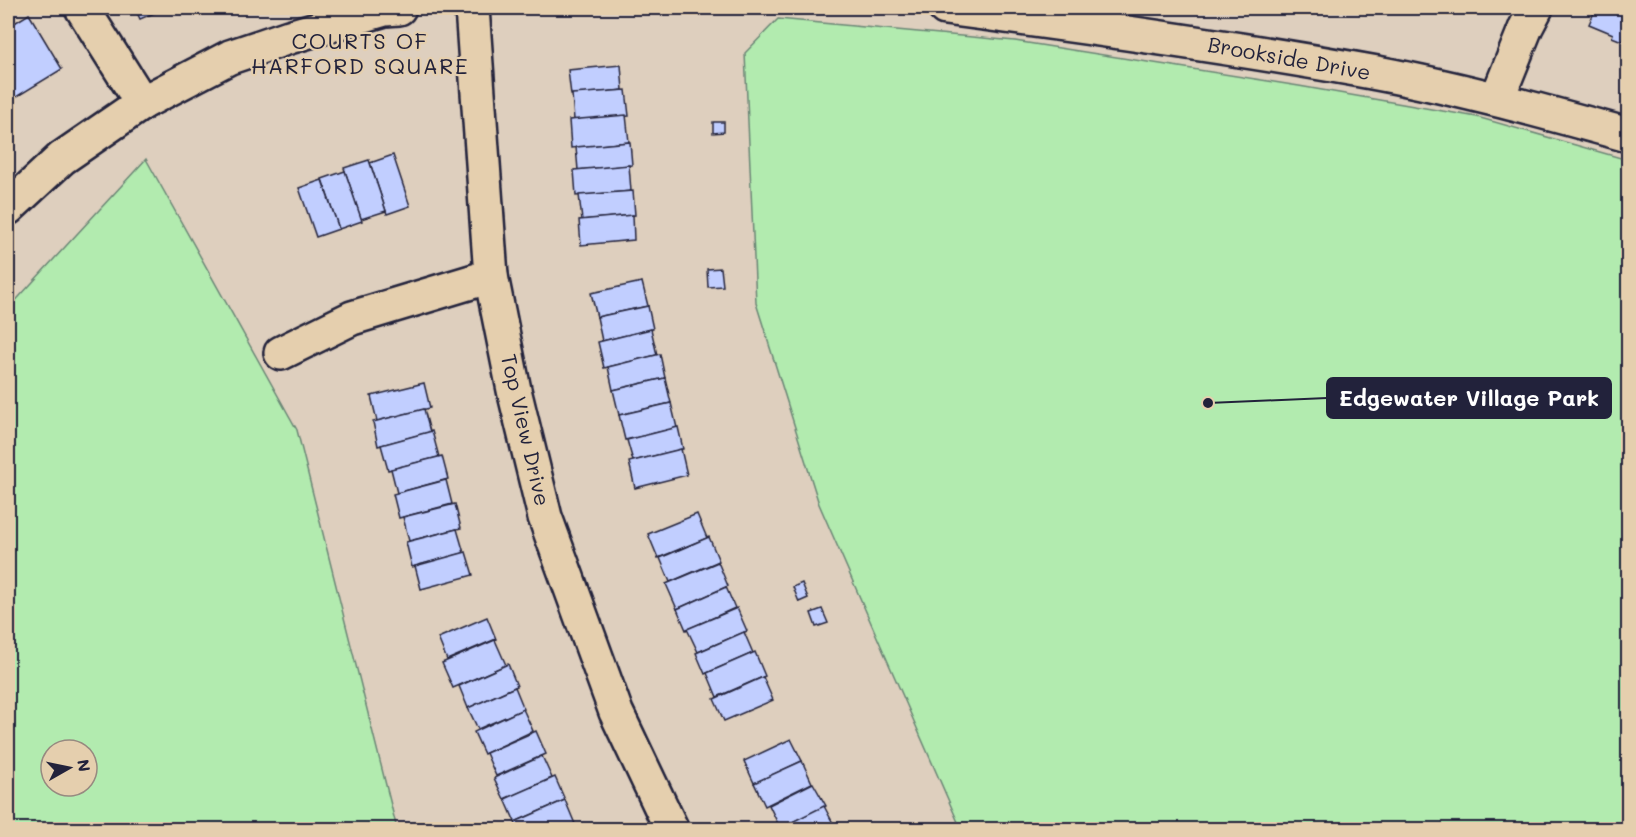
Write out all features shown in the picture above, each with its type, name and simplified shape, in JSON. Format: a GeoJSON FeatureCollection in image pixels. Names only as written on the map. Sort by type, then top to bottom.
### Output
{"type":"FeatureCollection","features":[{"type":"Feature","properties":{"kind":"street"},"geometry":{"type":"LineString","coordinates":[[82,8],[142,103]]}},
{"type":"Feature","properties":{"kind":"street"},"geometry":{"type":"LineString","coordinates":[[8,208],[62,158],[142,103],[230,57],[385,9],[399,8]]}},
{"type":"Feature","properties":{"kind":"street","name":"Top View Drive"},"geometry":{"type":"LineString","coordinates":[[472,8],[491,276],[514,390],[544,517],[616,712],[672,830]]}},
{"type":"Feature","properties":{"kind":"street","name":"Brookside Drive"},"geometry":{"type":"LineString","coordinates":[[945,8],[1133,20],[1497,99],[1629,135]]}},
{"type":"Feature","properties":{"kind":"street"},"geometry":{"type":"LineString","coordinates":[[1497,99],[1536,8]]}},
{"type":"Feature","properties":{"kind":"street"},"geometry":{"type":"LineString","coordinates":[[281,353],[352,318],[491,276]]}},
{"type":"Feature","properties":{"kind":"green space"},"geometry":{"type":"Polygon","coordinates":[[[778,19],[1015,41],[1299,86],[1477,117],[1628,160],[1628,829],[961,829],[819,504],[756,303],[745,53],[778,19]]]}},
{"type":"Feature","properties":{"kind":"green space"},"geometry":{"type":"Polygon","coordinates":[[[146,159],[297,430],[397,829],[8,829],[8,309],[146,159]]]}},
{"type":"Feature","properties":{"kind":"building"},"geometry":{"type":"Polygon","coordinates":[[[135,8],[166,8],[140,19],[135,8]]]}},
{"type":"Feature","properties":{"kind":"building"},"geometry":{"type":"Polygon","coordinates":[[[1596,8],[1628,8],[1628,40],[1623,38],[1622,41],[1612,37],[1613,34],[1589,24],[1596,8]]]}},
{"type":"Feature","properties":{"kind":"building"},"geometry":{"type":"Polygon","coordinates":[[[29,14],[62,69],[8,102],[8,27],[29,14]]]}},
{"type":"Feature","properties":{"kind":"building"},"geometry":{"type":"Polygon","coordinates":[[[621,65],[623,90],[571,95],[568,70],[621,65]]]}},
{"type":"Feature","properties":{"kind":"building"},"geometry":{"type":"Polygon","coordinates":[[[626,90],[629,116],[574,120],[572,94],[626,90]]]}},
{"type":"Feature","properties":{"kind":"building"},"geometry":{"type":"Polygon","coordinates":[[[626,115],[629,142],[571,148],[569,120],[626,115]]]}},
{"type":"Feature","properties":{"kind":"building"},"geometry":{"type":"Polygon","coordinates":[[[713,122],[724,122],[724,132],[713,133],[713,122]]]}},
{"type":"Feature","properties":{"kind":"building"},"geometry":{"type":"Polygon","coordinates":[[[630,142],[632,165],[578,170],[576,147],[630,142]]]}},
{"type":"Feature","properties":{"kind":"building"},"geometry":{"type":"Polygon","coordinates":[[[393,155],[410,206],[387,214],[370,163],[393,155]]]}},
{"type":"Feature","properties":{"kind":"building"},"geometry":{"type":"Polygon","coordinates":[[[369,160],[386,211],[361,219],[344,168],[369,160]]]}},
{"type":"Feature","properties":{"kind":"building"},"geometry":{"type":"Polygon","coordinates":[[[629,165],[631,191],[576,196],[574,170],[629,165]]]}},
{"type":"Feature","properties":{"kind":"building"},"geometry":{"type":"Polygon","coordinates":[[[345,171],[362,221],[339,229],[322,179],[345,171]]]}},
{"type":"Feature","properties":{"kind":"building"},"geometry":{"type":"Polygon","coordinates":[[[322,180],[339,229],[316,237],[299,188],[322,180]]]}},
{"type":"Feature","properties":{"kind":"building"},"geometry":{"type":"Polygon","coordinates":[[[633,191],[635,215],[582,220],[579,195],[633,191]]]}},
{"type":"Feature","properties":{"kind":"building"},"geometry":{"type":"Polygon","coordinates":[[[633,215],[634,240],[581,245],[579,220],[633,215]]]}},
{"type":"Feature","properties":{"kind":"building"},"geometry":{"type":"Polygon","coordinates":[[[721,268],[723,286],[708,287],[707,269],[721,268]]]}},
{"type":"Feature","properties":{"kind":"building"},"geometry":{"type":"Polygon","coordinates":[[[642,282],[648,306],[597,317],[591,293],[642,282]]]}},
{"type":"Feature","properties":{"kind":"building"},"geometry":{"type":"Polygon","coordinates":[[[648,306],[653,329],[602,341],[597,317],[648,306]]]}},
{"type":"Feature","properties":{"kind":"building"},"geometry":{"type":"Polygon","coordinates":[[[651,329],[657,355],[604,368],[598,342],[651,329]]]}},
{"type":"Feature","properties":{"kind":"building"},"geometry":{"type":"Polygon","coordinates":[[[660,354],[665,378],[613,390],[608,367],[660,354]]]}},
{"type":"Feature","properties":{"kind":"building"},"geometry":{"type":"Polygon","coordinates":[[[665,378],[671,403],[619,415],[613,390],[665,378]]]}},
{"type":"Feature","properties":{"kind":"building"},"geometry":{"type":"Polygon","coordinates":[[[424,383],[430,408],[377,421],[371,396],[424,383]]]}},
{"type":"Feature","properties":{"kind":"building"},"geometry":{"type":"Polygon","coordinates":[[[671,403],[677,428],[625,440],[619,415],[671,403]]]}},
{"type":"Feature","properties":{"kind":"building"},"geometry":{"type":"Polygon","coordinates":[[[424,409],[430,432],[378,446],[373,422],[424,409]]]}},
{"type":"Feature","properties":{"kind":"building"},"geometry":{"type":"Polygon","coordinates":[[[678,427],[683,449],[633,461],[627,440],[678,427]]]}},
{"type":"Feature","properties":{"kind":"building"},"geometry":{"type":"Polygon","coordinates":[[[432,431],[439,457],[388,470],[381,445],[432,431]]]}},
{"type":"Feature","properties":{"kind":"building"},"geometry":{"type":"Polygon","coordinates":[[[681,449],[687,475],[635,488],[629,462],[681,449]]]}},
{"type":"Feature","properties":{"kind":"building"},"geometry":{"type":"Polygon","coordinates":[[[442,456],[448,479],[397,493],[391,469],[442,456]]]}},
{"type":"Feature","properties":{"kind":"building"},"geometry":{"type":"Polygon","coordinates":[[[446,480],[452,504],[399,518],[393,494],[446,480]]]}},
{"type":"Feature","properties":{"kind":"building"},"geometry":{"type":"Polygon","coordinates":[[[455,504],[461,528],[409,541],[403,517],[455,504]]]}},
{"type":"Feature","properties":{"kind":"building"},"geometry":{"type":"Polygon","coordinates":[[[697,514],[707,538],[658,558],[648,534],[697,514]]]}},
{"type":"Feature","properties":{"kind":"building"},"geometry":{"type":"Polygon","coordinates":[[[457,529],[464,553],[412,567],[406,542],[457,529]]]}},
{"type":"Feature","properties":{"kind":"building"},"geometry":{"type":"Polygon","coordinates":[[[709,537],[719,561],[670,582],[660,558],[709,537]]]}},
{"type":"Feature","properties":{"kind":"building"},"geometry":{"type":"Polygon","coordinates":[[[466,552],[473,575],[421,589],[415,566],[466,552]]]}},
{"type":"Feature","properties":{"kind":"building"},"geometry":{"type":"Polygon","coordinates":[[[718,562],[728,586],[677,609],[666,584],[718,562]]]}},
{"type":"Feature","properties":{"kind":"building"},"geometry":{"type":"Polygon","coordinates":[[[802,583],[808,598],[799,602],[793,587],[802,583]]]}},
{"type":"Feature","properties":{"kind":"building"},"geometry":{"type":"Polygon","coordinates":[[[726,587],[735,608],[686,630],[677,609],[726,587]]]}},
{"type":"Feature","properties":{"kind":"building"},"geometry":{"type":"Polygon","coordinates":[[[737,608],[747,631],[698,652],[687,629],[737,608]]]}},
{"type":"Feature","properties":{"kind":"building"},"geometry":{"type":"Polygon","coordinates":[[[822,609],[828,623],[816,627],[811,613],[822,609]]]}},
{"type":"Feature","properties":{"kind":"building"},"geometry":{"type":"Polygon","coordinates":[[[487,617],[496,639],[447,660],[438,638],[487,617]]]}},
{"type":"Feature","properties":{"kind":"building"},"geometry":{"type":"Polygon","coordinates":[[[744,632],[753,653],[705,674],[696,653],[744,632]]]}},
{"type":"Feature","properties":{"kind":"building"},"geometry":{"type":"Polygon","coordinates":[[[495,640],[506,665],[453,688],[442,663],[495,640]]]}},
{"type":"Feature","properties":{"kind":"building"},"geometry":{"type":"Polygon","coordinates":[[[755,652],[765,676],[717,697],[707,673],[755,652]]]}},
{"type":"Feature","properties":{"kind":"building"},"geometry":{"type":"Polygon","coordinates":[[[508,664],[517,686],[468,708],[459,686],[508,664]]]}},
{"type":"Feature","properties":{"kind":"building"},"geometry":{"type":"Polygon","coordinates":[[[763,677],[773,700],[724,721],[714,699],[763,677]]]}},
{"type":"Feature","properties":{"kind":"building"},"geometry":{"type":"Polygon","coordinates":[[[515,687],[524,709],[478,729],[468,708],[515,687]]]}},
{"type":"Feature","properties":{"kind":"building"},"geometry":{"type":"Polygon","coordinates":[[[523,709],[533,731],[484,754],[474,732],[523,709]]]}},
{"type":"Feature","properties":{"kind":"building"},"geometry":{"type":"Polygon","coordinates":[[[536,731],[546,754],[496,776],[486,753],[536,731]]]}},
{"type":"Feature","properties":{"kind":"building"},"geometry":{"type":"Polygon","coordinates":[[[791,739],[802,761],[754,783],[744,761],[791,739]]]}},
{"type":"Feature","properties":{"kind":"building"},"geometry":{"type":"Polygon","coordinates":[[[542,756],[552,778],[504,799],[494,778],[542,756]]]}},
{"type":"Feature","properties":{"kind":"building"},"geometry":{"type":"Polygon","coordinates":[[[802,761],[812,783],[765,806],[754,783],[802,761]]]}},
{"type":"Feature","properties":{"kind":"building"},"geometry":{"type":"Polygon","coordinates":[[[555,777],[565,800],[515,822],[505,799],[555,777]]]}},
{"type":"Feature","properties":{"kind":"building"},"geometry":{"type":"Polygon","coordinates":[[[813,783],[826,806],[780,828],[769,805],[813,783]]]}},
{"type":"Feature","properties":{"kind":"building"},"geometry":{"type":"Polygon","coordinates":[[[565,800],[575,824],[561,830],[518,830],[515,822],[565,800]]]}},
{"type":"Feature","properties":{"kind":"building"},"geometry":{"type":"Polygon","coordinates":[[[824,806],[836,829],[778,830],[780,828],[824,806]]]}},
{"type":"Feature","properties":{"kind":"place","name":"Edgewater Village Park"},"geometry":{"type":"Point","coordinates":[1208,403]}},
{"type":"Feature","properties":{"kind":"district","name":"COURTS OF HARFORD SQUARE"},"geometry":{"type":"Point","coordinates":[360,54]}}]}
